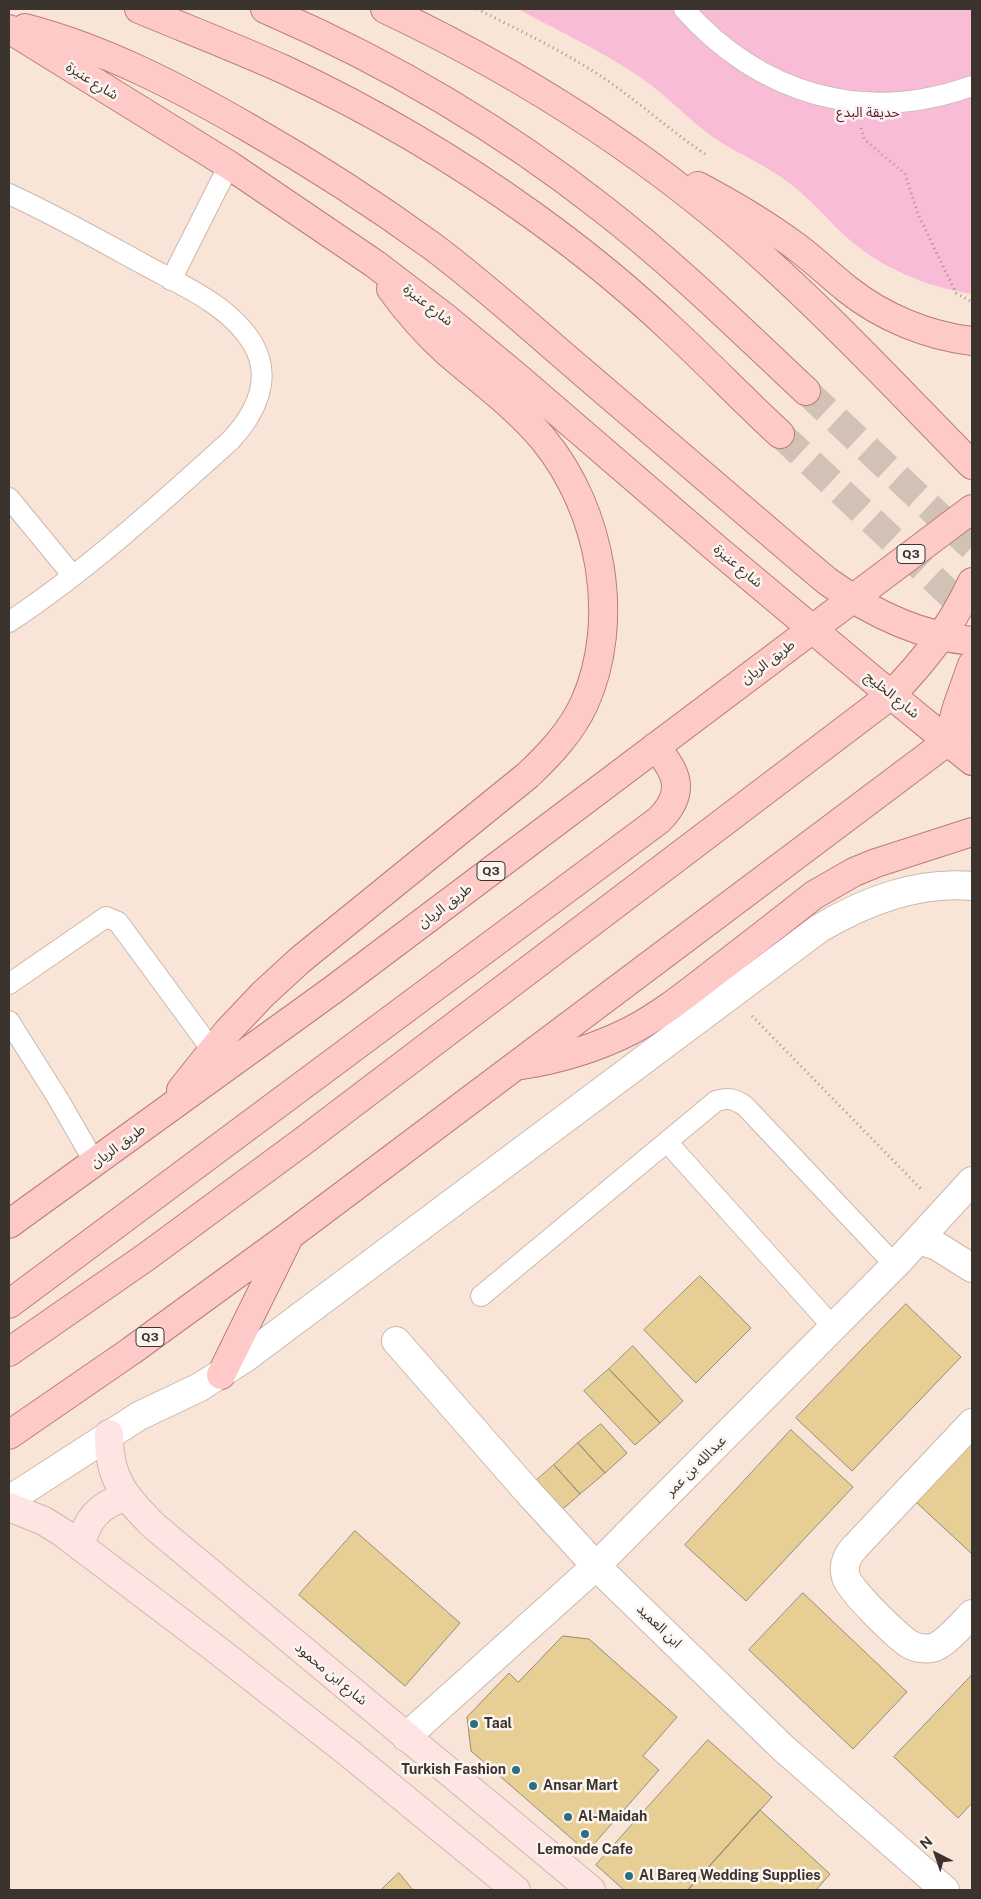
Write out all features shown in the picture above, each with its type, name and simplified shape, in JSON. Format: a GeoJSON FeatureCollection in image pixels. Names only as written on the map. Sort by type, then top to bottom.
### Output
{"type":"FeatureCollection","features":[{"type":"Feature","properties":{"kind":"main road"},"geometry":{"type":"LineString","coordinates":[[139,9],[283,69],[336,95],[405,132],[463,168],[536,217],[604,271],[670,328],[780,434]]}},
{"type":"Feature","properties":{"kind":"main road"},"geometry":{"type":"LineString","coordinates":[[265,9],[350,48],[416,84],[480,122],[543,164],[603,209],[705,295],[806,391]]}},
{"type":"Feature","properties":{"kind":"main road"},"geometry":{"type":"LineString","coordinates":[[385,9],[497,67],[574,113],[648,165],[719,220],[776,269],[830,320],[972,465]]}},
{"type":"Feature","properties":{"kind":"main road"},"geometry":{"type":"LineString","coordinates":[[9,24],[41,32],[133,66],[177,87],[296,154],[433,247],[496,296],[820,575],[851,599],[880,615],[910,628],[972,641]]}},
{"type":"Feature","properties":{"kind":"main road","name":"شارع عنيزة"},"geometry":{"type":"LineString","coordinates":[[9,29],[229,165],[375,264],[447,319],[516,376],[813,628]]}},
{"type":"Feature","properties":{"kind":"main road"},"geometry":{"type":"LineString","coordinates":[[648,165],[688,181],[763,223],[798,248],[849,290],[876,308],[906,323],[934,333],[972,341]]}},
{"type":"Feature","properties":{"kind":"main road"},"geometry":{"type":"LineString","coordinates":[[166,1111],[212,1050],[262,994],[300,960],[528,775],[550,754],[569,730],[584,704],[595,673],[602,633],[599,560],[593,534],[573,484],[532,427],[426,331],[407,311],[375,264]]}},
{"type":"Feature","properties":{"kind":"main road","name":"طريق الريان"},"geometry":{"type":"LineString","coordinates":[[9,1224],[334,989],[972,509]]}},
{"type":"Feature","properties":{"kind":"main road"},"geometry":{"type":"LineString","coordinates":[[9,1352],[146,1257],[302,1142],[891,695],[918,667],[942,636],[963,603],[972,582]]}},
{"type":"Feature","properties":{"kind":"main road","name":"شارع الخليج"},"geometry":{"type":"LineString","coordinates":[[813,628],[972,761]]}},
{"type":"Feature","properties":{"kind":"main road"},"geometry":{"type":"LineString","coordinates":[[948,740],[956,707],[972,665]]}},
{"type":"Feature","properties":{"kind":"main road","name":"Q3"},"geometry":{"type":"LineString","coordinates":[[9,1435],[131,1352],[290,1236],[972,722]]}},
{"type":"Feature","properties":{"kind":"main road"},"geometry":{"type":"LineString","coordinates":[[9,1304],[659,820],[673,802],[676,792],[676,781],[668,761],[655,747]]}},
{"type":"Feature","properties":{"kind":"main road"},"geometry":{"type":"LineString","coordinates":[[516,1066],[575,1054],[631,1031],[681,998],[814,895],[834,883],[876,863],[972,832]]}},
{"type":"Feature","properties":{"kind":"main road"},"geometry":{"type":"LineString","coordinates":[[221,1375],[290,1236]]}},
{"type":"Feature","properties":{"kind":"street"},"geometry":{"type":"LineString","coordinates":[[9,1500],[139,1416],[221,1375],[820,928],[847,912],[876,900],[906,891],[938,886],[972,886]]}},
{"type":"Feature","properties":{"kind":"street","name":"عبدالله بن عمر"},"geometry":{"type":"LineString","coordinates":[[406,1737],[596,1566],[894,1265],[972,1181]]}},
{"type":"Feature","properties":{"kind":"street"},"geometry":{"type":"LineString","coordinates":[[918,1240],[937,1246],[972,1268]]}},
{"type":"Feature","properties":{"kind":"street","name":"ابن العميد"},"geometry":{"type":"LineString","coordinates":[[396,1341],[522,1486],[596,1566],[782,1747],[944,1890]]}},
{"type":"Feature","properties":{"kind":"street"},"geometry":{"type":"LineString","coordinates":[[972,1424],[856,1546],[846,1559],[844,1568],[845,1576],[854,1591],[901,1638],[916,1647],[935,1647],[943,1642],[972,1614]]}},
{"type":"Feature","properties":{"kind":"street","name":"شارع ابن محمود"},"geometry":{"type":"LineString","coordinates":[[109,1434],[110,1461],[114,1474],[126,1497],[168,1540],[591,1890]]}},
{"type":"Feature","properties":{"kind":"street"},"geometry":{"type":"LineString","coordinates":[[81,1547],[82,1535],[94,1514],[114,1500],[126,1497]]}},
{"type":"Feature","properties":{"kind":"street"},"geometry":{"type":"LineString","coordinates":[[9,1507],[44,1521],[81,1547],[216,1649],[516,1890]]}},
{"type":"Feature","properties":{"kind":"lane"},"geometry":{"type":"LineString","coordinates":[[684,9],[703,30],[729,52],[757,70],[795,87],[819,95],[852,101],[886,103],[952,94],[972,86]]}},
{"type":"Feature","properties":{"kind":"lane"},"geometry":{"type":"LineString","coordinates":[[171,280],[229,165]]}},
{"type":"Feature","properties":{"kind":"lane"},"geometry":{"type":"LineString","coordinates":[[9,194],[114,248],[210,302],[244,331],[254,346],[259,362],[261,379],[259,396],[248,420],[230,440],[127,532],[73,576],[9,622]]}},
{"type":"Feature","properties":{"kind":"lane"},"geometry":{"type":"LineString","coordinates":[[9,498],[73,576]]}},
{"type":"Feature","properties":{"kind":"lane"},"geometry":{"type":"LineString","coordinates":[[9,984],[106,917],[118,922],[212,1050]]}},
{"type":"Feature","properties":{"kind":"lane"},"geometry":{"type":"LineString","coordinates":[[9,1021],[57,1097],[95,1163]]}},
{"type":"Feature","properties":{"kind":"lane"},"geometry":{"type":"LineString","coordinates":[[481,1296],[716,1101],[726,1098],[737,1100],[746,1106],[894,1265]]}},
{"type":"Feature","properties":{"kind":"lane"},"geometry":{"type":"LineString","coordinates":[[667,1142],[833,1326]]}},
{"type":"Feature","properties":{"kind":"path"},"geometry":{"type":"LineString","coordinates":[[852,101],[864,139],[905,174],[918,214],[956,293],[972,302]]}},
{"type":"Feature","properties":{"kind":"path"},"geometry":{"type":"LineString","coordinates":[[750,1014],[944,1212]]}},
{"type":"Feature","properties":{"kind":"green space","name":"حديقة البدع"},"geometry":{"type":"Polygon","coordinates":[[[518,9],[972,9],[972,294],[920,281],[887,266],[871,256],[843,234],[793,186],[777,174],[717,140],[640,77],[595,50],[518,9]]]}},
{"type":"Feature","properties":{"kind":"building"},"geometry":{"type":"Polygon","coordinates":[[[700,1276],[751,1328],[696,1383],[644,1330],[700,1276]]]}},
{"type":"Feature","properties":{"kind":"building"},"geometry":{"type":"Polygon","coordinates":[[[906,1304],[961,1357],[852,1471],[796,1418],[906,1304]]]}},
{"type":"Feature","properties":{"kind":"building"},"geometry":{"type":"Polygon","coordinates":[[[633,1346],[683,1401],[660,1423],[609,1369],[633,1346]]]}},
{"type":"Feature","properties":{"kind":"building"},"geometry":{"type":"Polygon","coordinates":[[[609,1369],[660,1423],[635,1445],[584,1391],[609,1369]]]}},
{"type":"Feature","properties":{"kind":"building"},"geometry":{"type":"Polygon","coordinates":[[[601,1424],[627,1453],[605,1473],[578,1443],[601,1424]]]}},
{"type":"Feature","properties":{"kind":"building"},"geometry":{"type":"Polygon","coordinates":[[[791,1430],[853,1487],[746,1601],[685,1545],[791,1430]]]}},
{"type":"Feature","properties":{"kind":"building"},"geometry":{"type":"Polygon","coordinates":[[[972,1442],[972,1554],[916,1502],[972,1442]]]}},
{"type":"Feature","properties":{"kind":"building"},"geometry":{"type":"Polygon","coordinates":[[[578,1443],[605,1473],[580,1494],[554,1465],[578,1443]]]}},
{"type":"Feature","properties":{"kind":"building"},"geometry":{"type":"Polygon","coordinates":[[[554,1465],[580,1494],[557,1514],[531,1485],[554,1465]]]}},
{"type":"Feature","properties":{"kind":"building"},"geometry":{"type":"Polygon","coordinates":[[[355,1531],[460,1623],[405,1686],[299,1595],[355,1531]]]}},
{"type":"Feature","properties":{"kind":"building"},"geometry":{"type":"Polygon","coordinates":[[[803,1593],[907,1692],[853,1749],[749,1650],[803,1593]]]}},
{"type":"Feature","properties":{"kind":"building"},"geometry":{"type":"Polygon","coordinates":[[[563,1636],[589,1639],[677,1717],[643,1756],[659,1770],[587,1852],[471,1751],[467,1717],[509,1673],[518,1682],[563,1636]]]}},
{"type":"Feature","properties":{"kind":"building"},"geometry":{"type":"Polygon","coordinates":[[[972,1675],[972,1803],[958,1818],[894,1757],[972,1675]]]}},
{"type":"Feature","properties":{"kind":"building"},"geometry":{"type":"Polygon","coordinates":[[[708,1740],[772,1797],[688,1890],[624,1890],[596,1865],[708,1740]]]}},
{"type":"Feature","properties":{"kind":"building"},"geometry":{"type":"Polygon","coordinates":[[[760,1810],[830,1874],[816,1890],[688,1890],[760,1810]]]}},
{"type":"Feature","properties":{"kind":"building"},"geometry":{"type":"Polygon","coordinates":[[[399,1873],[413,1890],[381,1890],[399,1873]]]}},
{"type":"Feature","properties":{"kind":"tunnel"},"geometry":{"type":"LineString","coordinates":[[806,391],[972,547]]}},
{"type":"Feature","properties":{"kind":"tunnel"},"geometry":{"type":"LineString","coordinates":[[780,434],[972,615]]}},
{"type":"Feature","properties":{"kind":"place","name":"Taal"},"geometry":{"type":"Point","coordinates":[474,1724]}},
{"type":"Feature","properties":{"kind":"place","name":"Turkish Fashion"},"geometry":{"type":"Point","coordinates":[516,1770]}},
{"type":"Feature","properties":{"kind":"place","name":"Ansar Mart"},"geometry":{"type":"Point","coordinates":[533,1786]}},
{"type":"Feature","properties":{"kind":"place","name":"Al-Maidah"},"geometry":{"type":"Point","coordinates":[568,1817]}},
{"type":"Feature","properties":{"kind":"place","name":"Lemonde Cafe"},"geometry":{"type":"Point","coordinates":[585,1834]}},
{"type":"Feature","properties":{"kind":"place","name":"Al Bareq Wedding Supplies"},"geometry":{"type":"Point","coordinates":[629,1876]}}]}
